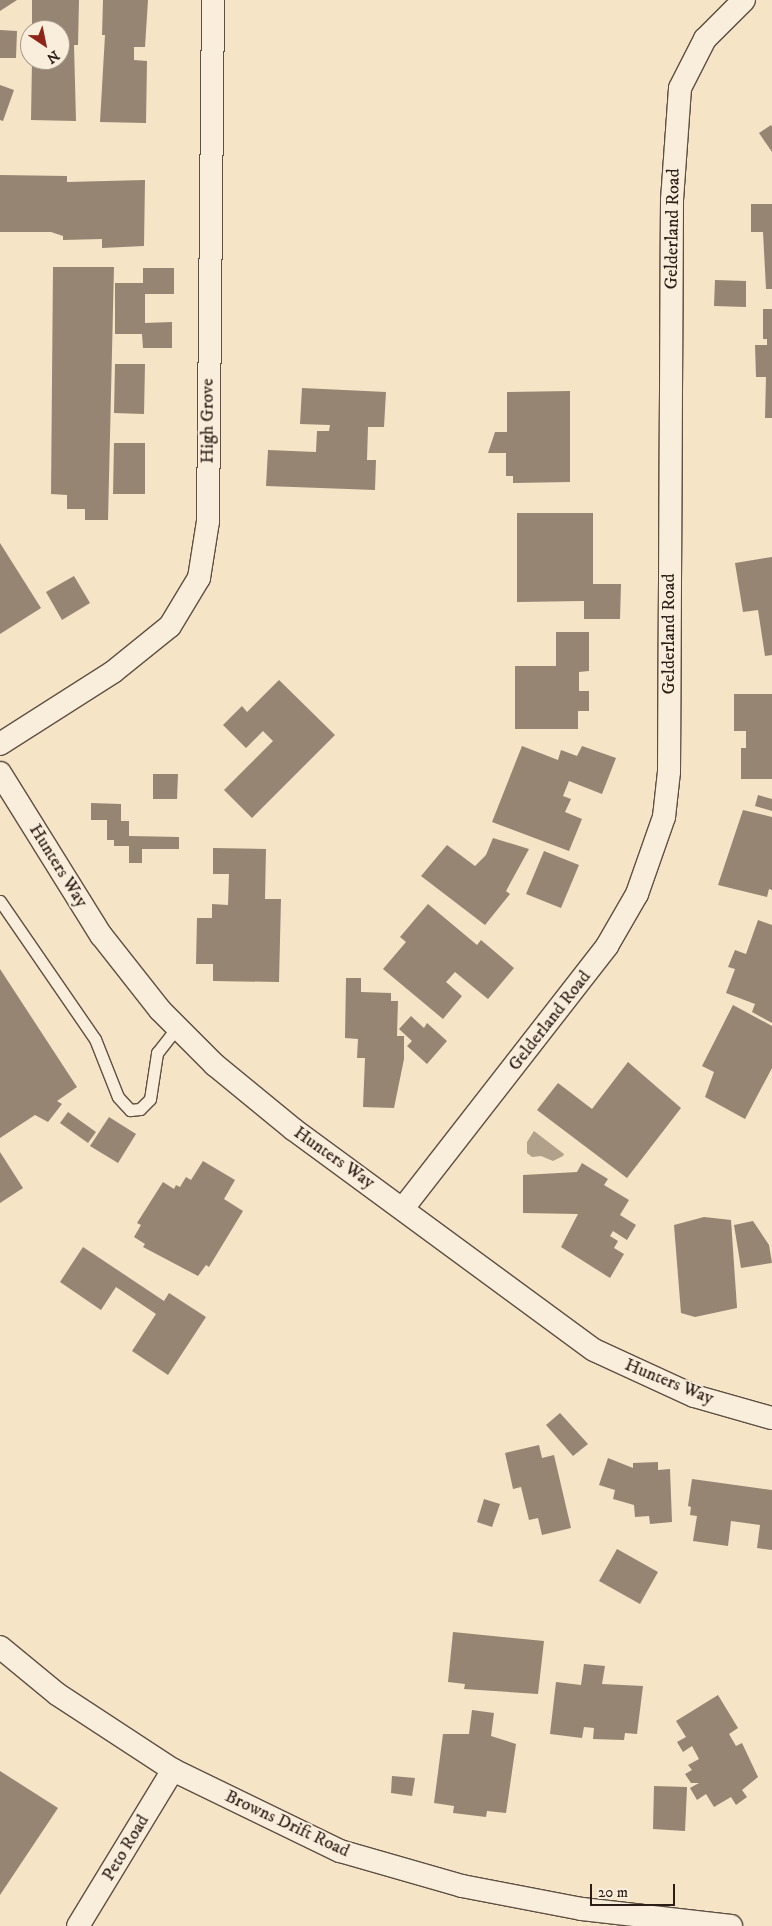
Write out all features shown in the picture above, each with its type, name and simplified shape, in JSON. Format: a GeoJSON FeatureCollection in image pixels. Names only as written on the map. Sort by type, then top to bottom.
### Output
{"type":"FeatureCollection","features":[{"type":"Feature","properties":{"kind":"street","name":"High Grove"},"geometry":{"type":"LineString","coordinates":[[0,744],[113,672],[170,626],[199,578],[208,521],[213,0]]}},
{"type":"Feature","properties":{"kind":"street","name":"Gelderland Road"},"geometry":{"type":"LineString","coordinates":[[404,1207],[607,946],[637,894],[664,817],[669,772],[672,200],[680,88],[705,39],[744,0]]}},
{"type":"Feature","properties":{"kind":"street","name":"Hunters Way"},"geometry":{"type":"LineString","coordinates":[[0,773],[101,935],[177,1027],[214,1064],[293,1129],[404,1207],[594,1350],[694,1396],[772,1418]]}},
{"type":"Feature","properties":{"kind":"street","name":"Browns Drift Road"},"geometry":{"type":"LineString","coordinates":[[0,1647],[57,1694],[173,1770],[340,1851],[462,1886],[582,1909],[731,1926]]}},
{"type":"Feature","properties":{"kind":"street","name":"Peto Road"},"geometry":{"type":"LineString","coordinates":[[78,1926],[173,1770]]}},
{"type":"Feature","properties":{"kind":"lane"},"geometry":{"type":"LineString","coordinates":[[0,900],[95,1039],[118,1097],[130,1110],[140,1109],[150,1099],[157,1053],[177,1027]]}},
{"type":"Feature","properties":{"kind":"shaded area"},"geometry":{"type":"Polygon","coordinates":[[[534,1131],[564,1154],[563,1156],[553,1161],[541,1156],[532,1157],[527,1153],[527,1142],[534,1131]]]}},
{"type":"Feature","properties":{"kind":"building"},"geometry":{"type":"Polygon","coordinates":[[[0,0],[17,0],[0,11],[0,0]]]}},
{"type":"Feature","properties":{"kind":"building"},"geometry":{"type":"Polygon","coordinates":[[[32,0],[79,0],[78,45],[74,45],[76,121],[31,120],[32,70],[70,70],[70,20],[32,20],[32,0]]]}},
{"type":"Feature","properties":{"kind":"building"},"geometry":{"type":"Polygon","coordinates":[[[103,0],[148,0],[145,47],[134,47],[134,60],[147,61],[146,123],[100,122],[105,35],[102,35],[103,0]]]}},
{"type":"Feature","properties":{"kind":"building"},"geometry":{"type":"Polygon","coordinates":[[[0,30],[17,31],[16,58],[0,58],[0,30]]]}},
{"type":"Feature","properties":{"kind":"building"},"geometry":{"type":"Polygon","coordinates":[[[0,85],[14,90],[3,121],[0,120],[0,85]]]}},
{"type":"Feature","properties":{"kind":"building"},"geometry":{"type":"Polygon","coordinates":[[[771,125],[772,127],[772,152],[759,133],[771,125]]]}},
{"type":"Feature","properties":{"kind":"building"},"geometry":{"type":"Polygon","coordinates":[[[0,175],[67,176],[67,182],[145,180],[144,246],[102,248],[102,239],[63,240],[63,236],[51,232],[0,232],[0,175]]]}},
{"type":"Feature","properties":{"kind":"building"},"geometry":{"type":"Polygon","coordinates":[[[751,204],[772,204],[772,289],[766,289],[763,232],[751,232],[751,204]]]}},
{"type":"Feature","properties":{"kind":"building"},"geometry":{"type":"Polygon","coordinates":[[[53,267],[114,267],[108,520],[85,520],[85,509],[67,509],[67,495],[51,494],[53,267]]]}},
{"type":"Feature","properties":{"kind":"building"},"geometry":{"type":"Polygon","coordinates":[[[143,268],[174,268],[174,294],[145,294],[145,323],[172,322],[172,348],[143,348],[142,334],[115,334],[115,283],[143,283],[143,268]]]}},
{"type":"Feature","properties":{"kind":"building"},"geometry":{"type":"Polygon","coordinates":[[[715,280],[746,281],[746,307],[714,306],[715,280]]]}},
{"type":"Feature","properties":{"kind":"building"},"geometry":{"type":"Polygon","coordinates":[[[763,309],[772,309],[772,418],[765,418],[766,377],[756,377],[755,345],[767,345],[767,339],[763,339],[763,309]]]}},
{"type":"Feature","properties":{"kind":"building"},"geometry":{"type":"Polygon","coordinates":[[[115,364],[145,364],[144,414],[114,413],[115,364]]]}},
{"type":"Feature","properties":{"kind":"building"},"geometry":{"type":"Polygon","coordinates":[[[302,388],[386,392],[384,427],[368,427],[367,460],[376,460],[375,490],[266,486],[268,450],[316,452],[317,431],[329,431],[330,425],[300,424],[302,388]]]}},
{"type":"Feature","properties":{"kind":"building"},"geometry":{"type":"Polygon","coordinates":[[[570,391],[570,482],[513,483],[513,476],[506,476],[506,453],[488,453],[495,432],[507,432],[507,392],[570,391]]]}},
{"type":"Feature","properties":{"kind":"building"},"geometry":{"type":"Polygon","coordinates":[[[114,443],[145,443],[145,494],[113,494],[114,443]]]}},
{"type":"Feature","properties":{"kind":"building"},"geometry":{"type":"Polygon","coordinates":[[[517,513],[593,513],[593,584],[621,584],[620,619],[584,619],[584,601],[517,602],[517,513]]]}},
{"type":"Feature","properties":{"kind":"building"},"geometry":{"type":"Polygon","coordinates":[[[0,543],[41,608],[0,634],[0,543]]]}},
{"type":"Feature","properties":{"kind":"building"},"geometry":{"type":"Polygon","coordinates":[[[772,557],[772,655],[765,656],[758,610],[743,612],[735,563],[772,557]]]}},
{"type":"Feature","properties":{"kind":"building"},"geometry":{"type":"Polygon","coordinates":[[[74,576],[90,603],[62,620],[46,592],[74,576]]]}},
{"type":"Feature","properties":{"kind":"building"},"geometry":{"type":"Polygon","coordinates":[[[556,632],[589,632],[589,671],[579,672],[579,691],[589,691],[589,711],[578,711],[578,729],[515,729],[515,666],[556,666],[556,632]]]}},
{"type":"Feature","properties":{"kind":"building"},"geometry":{"type":"Polygon","coordinates":[[[279,680],[335,735],[252,818],[224,790],[273,741],[263,731],[246,748],[223,725],[242,706],[247,712],[279,680]]]}},
{"type":"Feature","properties":{"kind":"building"},"geometry":{"type":"Polygon","coordinates":[[[734,694],[772,694],[772,779],[741,779],[741,748],[746,748],[746,731],[734,731],[734,694]]]}},
{"type":"Feature","properties":{"kind":"building"},"geometry":{"type":"Polygon","coordinates":[[[522,746],[558,760],[561,750],[577,756],[582,746],[616,758],[602,794],[569,781],[563,796],[571,799],[565,812],[582,819],[569,851],[492,822],[522,746]]]}},
{"type":"Feature","properties":{"kind":"building"},"geometry":{"type":"Polygon","coordinates":[[[153,774],[178,774],[177,799],[153,799],[153,774]]]}},
{"type":"Feature","properties":{"kind":"building"},"geometry":{"type":"Polygon","coordinates":[[[758,795],[772,799],[772,811],[755,806],[758,795]]]}},
{"type":"Feature","properties":{"kind":"building"},"geometry":{"type":"Polygon","coordinates":[[[91,803],[121,804],[121,821],[129,821],[129,836],[179,837],[179,849],[142,849],[142,863],[129,863],[129,846],[114,846],[114,840],[107,840],[107,820],[91,820],[91,803]]]}},
{"type":"Feature","properties":{"kind":"building"},"geometry":{"type":"Polygon","coordinates":[[[743,810],[772,817],[772,890],[769,889],[767,897],[718,885],[743,810]]]}},
{"type":"Feature","properties":{"kind":"building"},"geometry":{"type":"Polygon","coordinates":[[[493,838],[529,849],[506,891],[510,894],[485,925],[421,876],[447,845],[475,866],[486,855],[493,838]]]}},
{"type":"Feature","properties":{"kind":"building"},"geometry":{"type":"Polygon","coordinates":[[[213,848],[266,849],[265,899],[281,899],[279,982],[213,981],[213,964],[196,964],[197,918],[212,918],[212,904],[228,905],[229,874],[213,874],[213,848]]]}},
{"type":"Feature","properties":{"kind":"building"},"geometry":{"type":"Polygon","coordinates":[[[544,851],[579,865],[561,908],[526,894],[544,851]]]}},
{"type":"Feature","properties":{"kind":"building"},"geometry":{"type":"Polygon","coordinates":[[[428,904],[477,945],[481,940],[514,968],[488,999],[455,972],[446,982],[462,996],[443,1019],[383,969],[406,942],[400,937],[428,904]]]}},
{"type":"Feature","properties":{"kind":"building"},"geometry":{"type":"Polygon","coordinates":[[[758,920],[772,925],[772,1023],[752,1012],[755,1004],[726,993],[735,969],[728,967],[735,950],[746,954],[758,920]]]}},
{"type":"Feature","properties":{"kind":"building"},"geometry":{"type":"Polygon","coordinates":[[[0,969],[77,1087],[57,1101],[62,1104],[48,1122],[35,1115],[0,1138],[0,969]]]}},
{"type":"Feature","properties":{"kind":"building"},"geometry":{"type":"Polygon","coordinates":[[[346,978],[361,978],[361,992],[391,993],[391,1001],[398,1001],[397,1036],[404,1036],[404,1059],[394,1108],[363,1107],[365,1058],[357,1058],[358,1039],[345,1038],[346,978]]]}},
{"type":"Feature","properties":{"kind":"building"},"geometry":{"type":"Polygon","coordinates":[[[733,1005],[772,1026],[772,1068],[745,1119],[705,1097],[714,1072],[702,1066],[733,1005]]]}},
{"type":"Feature","properties":{"kind":"building"},"geometry":{"type":"Polygon","coordinates":[[[411,1016],[424,1028],[427,1023],[447,1041],[427,1064],[407,1046],[412,1041],[399,1029],[411,1016]]]}},
{"type":"Feature","properties":{"kind":"building"},"geometry":{"type":"Polygon","coordinates":[[[628,1062],[681,1108],[627,1178],[537,1110],[558,1083],[592,1109],[628,1062]]]}},
{"type":"Feature","properties":{"kind":"building"},"geometry":{"type":"Polygon","coordinates":[[[68,1112],[96,1132],[88,1143],[60,1123],[68,1112]]]}},
{"type":"Feature","properties":{"kind":"building"},"geometry":{"type":"Polygon","coordinates":[[[109,1117],[136,1134],[118,1163],[90,1146],[109,1117]]]}},
{"type":"Feature","properties":{"kind":"building"},"geometry":{"type":"Polygon","coordinates":[[[0,1152],[23,1188],[0,1203],[0,1152]]]}},
{"type":"Feature","properties":{"kind":"building"},"geometry":{"type":"Polygon","coordinates":[[[203,1161],[235,1180],[224,1199],[243,1211],[209,1267],[206,1265],[198,1276],[143,1247],[145,1244],[134,1237],[141,1225],[137,1223],[163,1182],[174,1189],[176,1185],[180,1187],[186,1177],[191,1180],[203,1161]]]}},
{"type":"Feature","properties":{"kind":"building"},"geometry":{"type":"Polygon","coordinates":[[[582,1163],[608,1179],[604,1185],[629,1200],[620,1215],[636,1225],[627,1240],[613,1231],[610,1236],[618,1241],[614,1248],[624,1254],[610,1278],[561,1247],[578,1214],[523,1213],[523,1175],[577,1172],[582,1163]]]}},
{"type":"Feature","properties":{"kind":"building"},"geometry":{"type":"Polygon","coordinates":[[[704,1217],[731,1220],[737,1308],[695,1317],[681,1313],[674,1225],[704,1217]]]}},
{"type":"Feature","properties":{"kind":"building"},"geometry":{"type":"Polygon","coordinates":[[[753,1221],[769,1245],[772,1263],[741,1268],[734,1225],[753,1221]]]}},
{"type":"Feature","properties":{"kind":"building"},"geometry":{"type":"Polygon","coordinates":[[[83,1247],[164,1301],[169,1293],[206,1317],[168,1375],[132,1351],[156,1314],[116,1287],[101,1310],[60,1282],[83,1247]]]}},
{"type":"Feature","properties":{"kind":"building"},"geometry":{"type":"Polygon","coordinates":[[[560,1413],[588,1444],[573,1456],[546,1425],[560,1413]]]}},
{"type":"Feature","properties":{"kind":"building"},"geometry":{"type":"Polygon","coordinates":[[[539,1445],[542,1458],[554,1455],[571,1528],[542,1535],[538,1518],[529,1520],[521,1487],[513,1489],[505,1453],[539,1445]]]}},
{"type":"Feature","properties":{"kind":"building"},"geometry":{"type":"Polygon","coordinates":[[[608,1458],[633,1468],[633,1463],[658,1462],[658,1470],[670,1469],[672,1522],[650,1524],[649,1516],[635,1517],[634,1505],[613,1499],[615,1490],[599,1485],[608,1458]]]}},
{"type":"Feature","properties":{"kind":"building"},"geometry":{"type":"Polygon","coordinates":[[[692,1479],[772,1490],[772,1550],[757,1548],[760,1525],[731,1521],[728,1546],[693,1541],[697,1516],[690,1515],[691,1507],[688,1506],[692,1479]]]}},
{"type":"Feature","properties":{"kind":"building"},"geometry":{"type":"Polygon","coordinates":[[[484,1499],[500,1504],[492,1527],[477,1522],[484,1499]]]}},
{"type":"Feature","properties":{"kind":"building"},"geometry":{"type":"Polygon","coordinates":[[[617,1549],[658,1572],[640,1604],[599,1581],[617,1549]]]}},
{"type":"Feature","properties":{"kind":"building"},"geometry":{"type":"Polygon","coordinates":[[[453,1632],[544,1641],[538,1694],[464,1689],[465,1684],[448,1682],[453,1632]]]}},
{"type":"Feature","properties":{"kind":"building"},"geometry":{"type":"Polygon","coordinates":[[[584,1664],[605,1666],[602,1684],[643,1686],[637,1734],[625,1733],[624,1740],[593,1739],[594,1728],[584,1727],[582,1738],[550,1734],[556,1682],[581,1685],[584,1664]]]}},
{"type":"Feature","properties":{"kind":"building"},"geometry":{"type":"Polygon","coordinates":[[[718,1695],[738,1728],[729,1734],[736,1746],[742,1743],[758,1777],[742,1790],[747,1797],[736,1805],[731,1797],[714,1807],[706,1794],[697,1800],[690,1788],[699,1783],[691,1783],[685,1774],[692,1770],[688,1765],[699,1759],[692,1746],[683,1752],[677,1742],[686,1737],[676,1721],[718,1695]]]}},
{"type":"Feature","properties":{"kind":"building"},"geometry":{"type":"Polygon","coordinates":[[[472,1710],[494,1713],[491,1736],[516,1744],[506,1813],[487,1811],[486,1817],[453,1813],[454,1806],[434,1803],[443,1734],[469,1734],[472,1710]]]}},
{"type":"Feature","properties":{"kind":"building"},"geometry":{"type":"Polygon","coordinates":[[[0,1771],[58,1808],[0,1895],[0,1771]]]}},
{"type":"Feature","properties":{"kind":"building"},"geometry":{"type":"Polygon","coordinates":[[[392,1776],[415,1778],[412,1796],[391,1793],[392,1776]]]}},
{"type":"Feature","properties":{"kind":"building"},"geometry":{"type":"Polygon","coordinates":[[[654,1786],[687,1787],[685,1831],[653,1829],[654,1786]]]}}]}
